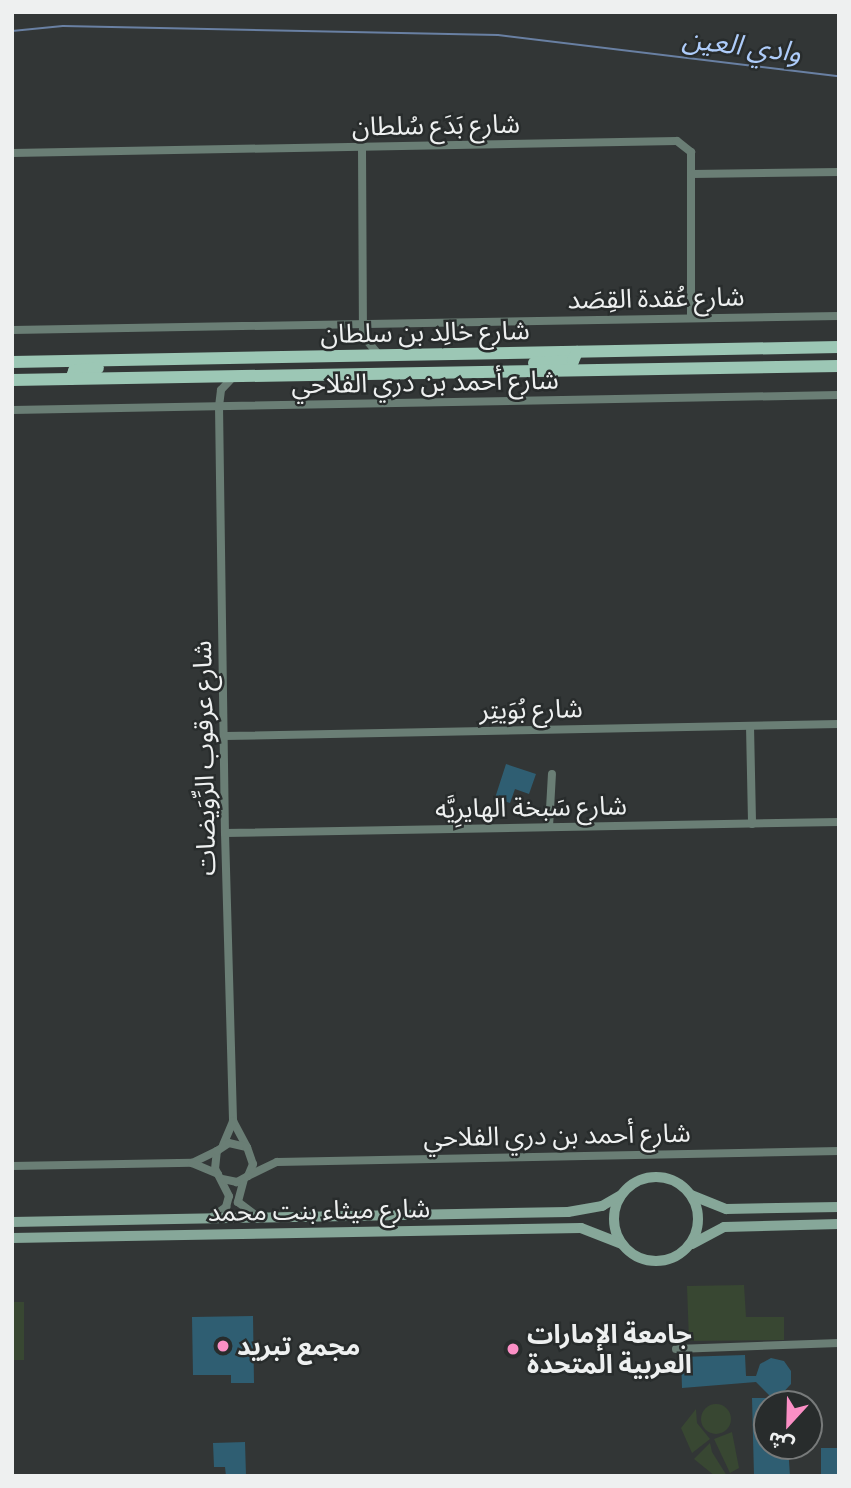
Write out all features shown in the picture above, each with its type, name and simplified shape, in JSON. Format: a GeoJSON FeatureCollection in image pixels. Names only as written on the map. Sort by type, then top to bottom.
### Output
{"type":"FeatureCollection","features":[{"type":"Feature","properties":{"kind":"main road","name":"شارع خالِد بن سلطان"},"geometry":{"type":"LineString","coordinates":[[12,362],[839,347]]}},
{"type":"Feature","properties":{"kind":"main road"},"geometry":{"type":"LineString","coordinates":[[472,372],[491,365],[573,361],[577,352]]}},
{"type":"Feature","properties":{"kind":"main road"},"geometry":{"type":"LineString","coordinates":[[72,379],[76,370],[178,359]]}},
{"type":"Feature","properties":{"kind":"main road","name":"شارع خالِد بن سلطان"},"geometry":{"type":"LineString","coordinates":[[12,380],[839,366]]}},
{"type":"Feature","properties":{"kind":"main road"},"geometry":{"type":"LineString","coordinates":[[839,1207],[726,1209],[690,1194],[675,1181],[655,1177],[636,1182],[621,1195],[614,1216],[622,1244],[651,1261],[671,1259],[724,1227],[839,1224]]}},
{"type":"Feature","properties":{"kind":"main road"},"geometry":{"type":"LineString","coordinates":[[687,1248],[699,1222],[690,1194]]}},
{"type":"Feature","properties":{"kind":"main road","name":"شارع ميثاء بنت محمد"},"geometry":{"type":"LineString","coordinates":[[12,1222],[580,1212],[621,1195]]}},
{"type":"Feature","properties":{"kind":"main road","name":"شارع ميثاء بنت محمد"},"geometry":{"type":"LineString","coordinates":[[12,1238],[581,1228],[622,1244]]}},
{"type":"Feature","properties":{"kind":"street","name":"شارع بَدَع سُلطان"},"geometry":{"type":"LineString","coordinates":[[12,153],[673,141],[689,149],[692,174],[691,318]]}},
{"type":"Feature","properties":{"kind":"street"},"geometry":{"type":"LineString","coordinates":[[362,148],[363,336],[379,355]]}},
{"type":"Feature","properties":{"kind":"street"},"geometry":{"type":"LineString","coordinates":[[692,174],[839,172]]}},
{"type":"Feature","properties":{"kind":"street","name":"شارع عُقدة القِصَد"},"geometry":{"type":"LineString","coordinates":[[12,330],[839,316]]}},
{"type":"Feature","properties":{"kind":"street"},"geometry":{"type":"LineString","coordinates":[[346,356],[363,336]]}},
{"type":"Feature","properties":{"kind":"street"},"geometry":{"type":"LineString","coordinates":[[204,377],[219,395],[235,376]]}},
{"type":"Feature","properties":{"kind":"street","name":"شارع عرقوب الرِّوَيضات"},"geometry":{"type":"LineString","coordinates":[[219,395],[225,833],[233,1121],[220,1148]]}},
{"type":"Feature","properties":{"kind":"street","name":"شارع أحمد بن دري الفلاحي"},"geometry":{"type":"LineString","coordinates":[[12,410],[839,395]]}},
{"type":"Feature","properties":{"kind":"street","name":"شارع بُوَيتِر"},"geometry":{"type":"LineString","coordinates":[[225,736],[839,724]]}},
{"type":"Feature","properties":{"kind":"street"},"geometry":{"type":"LineString","coordinates":[[750,726],[752,824]]}},
{"type":"Feature","properties":{"kind":"street"},"geometry":{"type":"LineString","coordinates":[[549,827],[552,774]]}},
{"type":"Feature","properties":{"kind":"street","name":"شارع سَبخة الهايرِيَّه"},"geometry":{"type":"LineString","coordinates":[[225,833],[839,822]]}},
{"type":"Feature","properties":{"kind":"street","name":"شارع عرقوب الرِّوَيضات"},"geometry":{"type":"LineString","coordinates":[[233,1121],[249,1149]]}},
{"type":"Feature","properties":{"kind":"street"},"geometry":{"type":"LineString","coordinates":[[12,1166],[192,1163],[220,1148],[220,1177],[228,1202],[211,1218]]}},
{"type":"Feature","properties":{"kind":"street","name":"شارع أحمد بن دري الفلاحي"},"geometry":{"type":"LineString","coordinates":[[220,1148],[249,1149],[277,1162],[839,1151]]}},
{"type":"Feature","properties":{"kind":"street"},"geometry":{"type":"LineString","coordinates":[[249,1149],[253,1164],[238,1202],[259,1218]]}},
{"type":"Feature","properties":{"kind":"street","name":"شارع أحمد بن دري الفلاحي"},"geometry":{"type":"LineString","coordinates":[[246,1178],[277,1162]]}},
{"type":"Feature","properties":{"kind":"street"},"geometry":{"type":"LineString","coordinates":[[192,1163],[220,1177],[246,1178]]}},
{"type":"Feature","properties":{"kind":"street"},"geometry":{"type":"LineString","coordinates":[[676,1349],[839,1343]]}},
{"type":"Feature","properties":{"kind":"green space"},"geometry":{"type":"Polygon","coordinates":[[[744,1285],[746,1317],[784,1317],[784,1340],[689,1341],[687,1286],[744,1285]]]}},
{"type":"Feature","properties":{"kind":"green space"},"geometry":{"type":"Polygon","coordinates":[[[12,1302],[24,1302],[24,1360],[12,1360],[12,1302]]]}},
{"type":"Feature","properties":{"kind":"green space"},"geometry":{"type":"Polygon","coordinates":[[[716,1404],[727,1408],[731,1419],[727,1430],[716,1434],[705,1430],[701,1419],[705,1408],[716,1404]]]}},
{"type":"Feature","properties":{"kind":"green space"},"geometry":{"type":"Polygon","coordinates":[[[696,1409],[697,1423],[710,1439],[692,1453],[681,1428],[696,1409]]]}},
{"type":"Feature","properties":{"kind":"green space"},"geometry":{"type":"Polygon","coordinates":[[[732,1432],[739,1468],[730,1473],[714,1439],[732,1432]]]}},
{"type":"Feature","properties":{"kind":"green space"},"geometry":{"type":"Polygon","coordinates":[[[710,1443],[712,1452],[727,1476],[715,1476],[694,1459],[710,1443]]]}},
{"type":"Feature","properties":{"kind":"building"},"geometry":{"type":"Polygon","coordinates":[[[506,764],[536,774],[529,794],[515,789],[510,803],[495,798],[506,764]]]}},
{"type":"Feature","properties":{"kind":"building","name":"مجمع تبريد"},"geometry":{"type":"Polygon","coordinates":[[[253,1316],[254,1383],[231,1383],[231,1375],[193,1375],[192,1317],[253,1316]]]}},
{"type":"Feature","properties":{"kind":"building"},"geometry":{"type":"Polygon","coordinates":[[[745,1355],[746,1376],[756,1376],[760,1364],[771,1358],[784,1361],[791,1371],[791,1384],[785,1390],[764,1390],[756,1382],[682,1388],[681,1357],[745,1355]]]}},
{"type":"Feature","properties":{"kind":"building"},"geometry":{"type":"Polygon","coordinates":[[[245,1442],[246,1476],[226,1476],[225,1467],[214,1467],[213,1443],[245,1442]]]}},
{"type":"Feature","properties":{"kind":"building"},"geometry":{"type":"Polygon","coordinates":[[[823,1448],[839,1448],[839,1474],[821,1474],[823,1448]]]}},
{"type":"Feature","properties":{"kind":"building"},"geometry":{"type":"Polygon","coordinates":[[[754,1460],[789,1460],[790,1476],[754,1476],[754,1460]]]}},
{"type":"Feature","properties":{"kind":"waterway","name":"وادي العين"},"geometry":{"type":"LineString","coordinates":[[12,31],[63,26],[498,35],[839,76]]}},
{"type":"Feature","properties":{"kind":"place","name":"مجمع تبريد"},"geometry":{"type":"Point","coordinates":[223,1346]}},
{"type":"Feature","properties":{"kind":"place","name":"جامعة الإمارات العربية المتحدة"},"geometry":{"type":"Point","coordinates":[513,1349]}}]}
